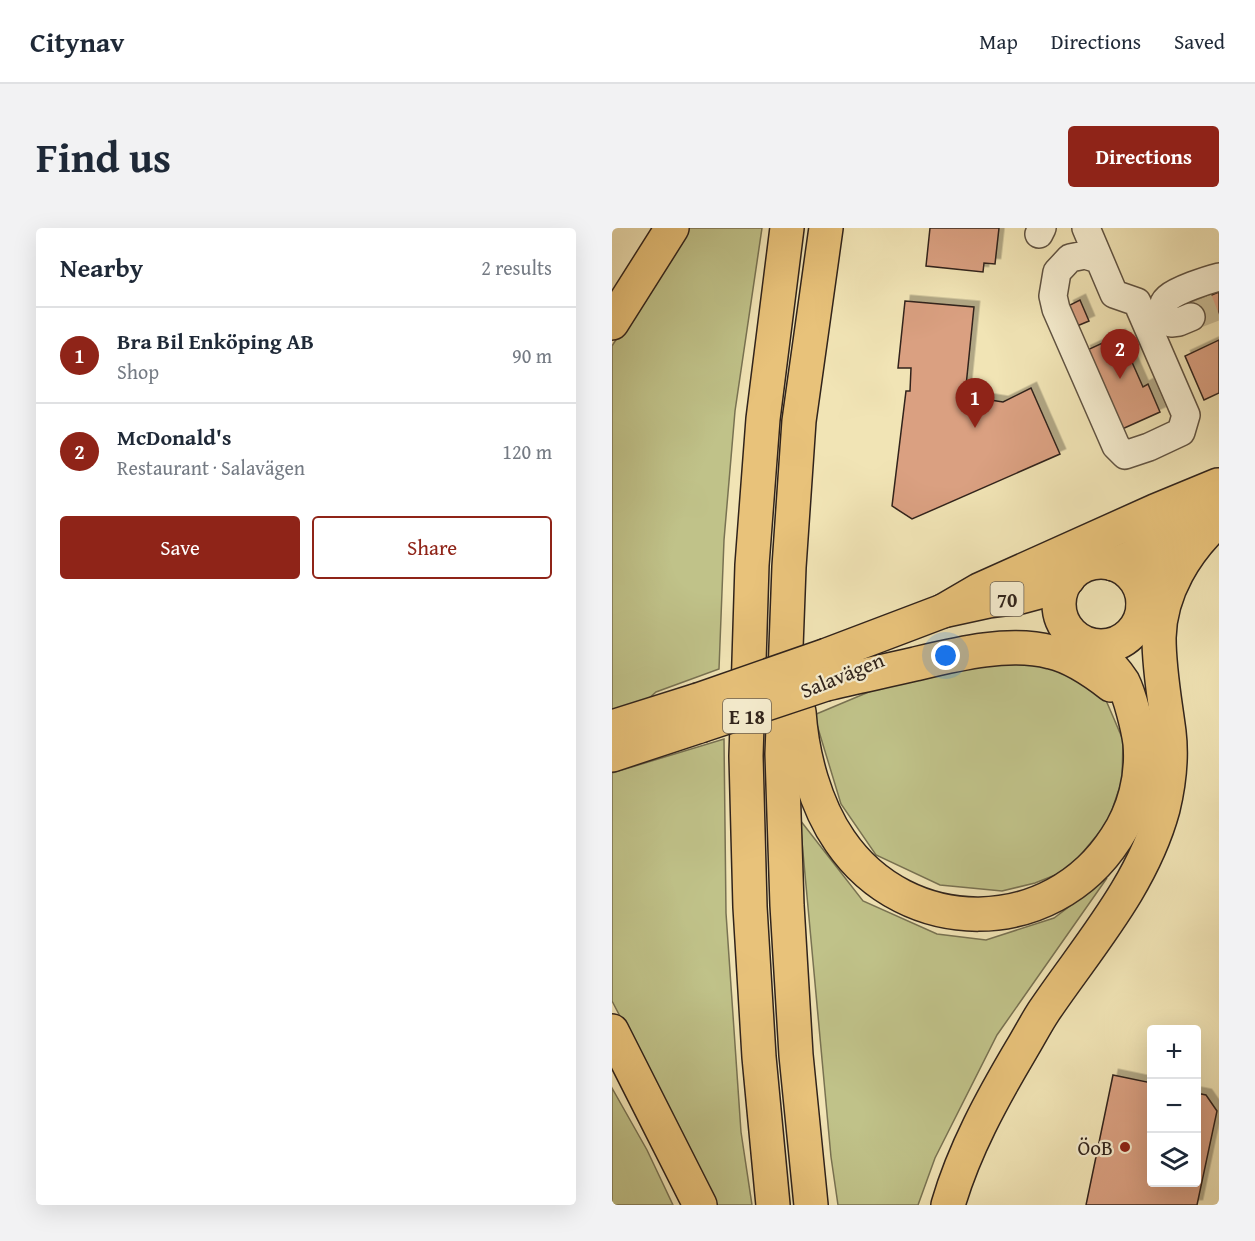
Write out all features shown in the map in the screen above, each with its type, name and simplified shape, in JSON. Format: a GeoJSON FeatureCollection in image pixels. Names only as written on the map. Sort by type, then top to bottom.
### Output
{"type":"FeatureCollection","features":[{"type":"Feature","properties":{"kind":"main road"},"geometry":{"type":"LineString","coordinates":[[612,323],[672,228]]}},
{"type":"Feature","properties":{"kind":"main road","name":"E 18"},"geometry":{"type":"LineString","coordinates":[[773,1205],[759,1057],[750,907],[746,756],[752,565],[762,431],[787,228]]}},
{"type":"Feature","properties":{"kind":"main road","name":"E 18"},"geometry":{"type":"LineString","coordinates":[[812,1205],[796,1055],[787,905],[782,754],[789,567],[800,421],[826,228]]}},
{"type":"Feature","properties":{"kind":"main road"},"geometry":{"type":"LineString","coordinates":[[1113,564],[1131,559],[1219,485]]}},
{"type":"Feature","properties":{"kind":"main road"},"geometry":{"type":"LineString","coordinates":[[944,611],[979,590],[1155,511],[1219,485]]}},
{"type":"Feature","properties":{"kind":"main road"},"geometry":{"type":"LineString","coordinates":[[1085,643],[1102,646],[1126,639],[1135,630],[1154,582],[1166,560],[1193,531],[1219,512]]}},
{"type":"Feature","properties":{"kind":"main road"},"geometry":{"type":"LineString","coordinates":[[948,1205],[973,1138],[1003,1079],[1044,1012],[1103,928],[1135,877],[1154,838],[1168,784],[1170,759],[1160,663],[1159,636],[1162,613],[1168,593],[1187,556],[1219,520]]}},
{"type":"Feature","properties":{"kind":"main road"},"geometry":{"type":"LineString","coordinates":[[789,567],[799,716],[804,748],[816,795],[840,842],[857,862],[875,879],[917,904],[961,914],[1010,912],[1035,904],[1057,894],[1095,866],[1123,828],[1133,804],[1138,781],[1141,755],[1138,729],[1124,684],[1107,660],[1070,633],[1060,612],[1059,600],[1062,589],[1068,579],[1083,566],[1103,562],[1113,564],[1123,568],[1138,584],[1142,594],[1148,662],[1165,706]]}},
{"type":"Feature","properties":{"kind":"main road","name":"Salavägen"},"geometry":{"type":"LineString","coordinates":[[612,754],[699,713],[826,670],[944,611],[989,600],[1029,595],[1046,590],[1068,579]]}},
{"type":"Feature","properties":{"kind":"main road","name":"Salavägen"},"geometry":{"type":"LineString","coordinates":[[826,670],[875,661],[909,649],[950,639],[982,635],[1038,634],[1085,643]]}},
{"type":"Feature","properties":{"kind":"main road"},"geometry":{"type":"LineString","coordinates":[[826,670],[996,649],[1022,648],[1064,656],[1091,670],[1130,703]]}},
{"type":"Feature","properties":{"kind":"main road","name":"Salavägen"},"geometry":{"type":"LineString","coordinates":[[612,727],[699,713]]}},
{"type":"Feature","properties":{"kind":"main road"},"geometry":{"type":"LineString","coordinates":[[612,1031],[700,1205]]}},
{"type":"Feature","properties":{"kind":"lane"},"geometry":{"type":"LineString","coordinates":[[1086,228],[1092,257],[1114,294],[1137,302],[1219,264]]}},
{"type":"Feature","properties":{"kind":"lane"},"geometry":{"type":"LineString","coordinates":[[1092,257],[1070,258],[1057,272],[1053,296],[1056,309],[1116,446],[1125,455],[1181,432],[1186,415],[1137,302]]}},
{"type":"Feature","properties":{"kind":"lane"},"geometry":{"type":"LineString","coordinates":[[1191,317],[1171,323],[1166,319],[1163,313],[1168,298],[1188,287],[1219,277]]}},
{"type":"Feature","properties":{"kind":"green space"},"geometry":{"type":"Polygon","coordinates":[[[687,228],[762,228],[735,411],[724,540],[719,669],[656,692],[646,701],[612,711],[612,346],[687,228]]]}},
{"type":"Feature","properties":{"kind":"green space"},"geometry":{"type":"Polygon","coordinates":[[[1018,660],[1064,666],[1102,691],[1123,740],[1122,780],[1108,822],[1068,870],[1035,883],[1002,891],[940,885],[876,855],[841,804],[814,715],[883,686],[956,666],[1018,660]]]}},
{"type":"Feature","properties":{"kind":"green space"},"geometry":{"type":"Polygon","coordinates":[[[724,739],[726,913],[741,1132],[752,1205],[715,1205],[694,1158],[612,1001],[612,773],[724,739]]]}},
{"type":"Feature","properties":{"kind":"green space"},"geometry":{"type":"Polygon","coordinates":[[[800,820],[863,901],[937,934],[986,940],[1054,918],[1107,878],[997,1035],[935,1158],[918,1205],[838,1205],[831,1157],[800,820]]]}},
{"type":"Feature","properties":{"kind":"green space"},"geometry":{"type":"Polygon","coordinates":[[[612,1088],[647,1150],[673,1205],[612,1205],[612,1088]]]}},
{"type":"Feature","properties":{"kind":"building"},"geometry":{"type":"Polygon","coordinates":[[[930,228],[999,228],[995,264],[984,263],[983,272],[926,266],[930,228]]]}},
{"type":"Feature","properties":{"kind":"building"},"geometry":{"type":"Polygon","coordinates":[[[1219,292],[1219,318],[1196,328],[1186,306],[1219,292]]]}},
{"type":"Feature","properties":{"kind":"building"},"geometry":{"type":"Polygon","coordinates":[[[1080,300],[1089,321],[1077,326],[1068,306],[1080,300]]]}},
{"type":"Feature","properties":{"kind":"building"},"geometry":{"type":"Polygon","coordinates":[[[905,301],[974,307],[965,396],[1003,402],[1031,388],[1060,454],[912,519],[892,506],[906,391],[910,391],[911,368],[898,368],[905,301]]]}},
{"type":"Feature","properties":{"kind":"building"},"geometry":{"type":"Polygon","coordinates":[[[1120,335],[1143,387],[1148,384],[1160,412],[1120,430],[1085,351],[1120,335]]]}},
{"type":"Feature","properties":{"kind":"building"},"geometry":{"type":"Polygon","coordinates":[[[1219,340],[1219,393],[1204,400],[1185,356],[1219,340]]]}},
{"type":"Feature","properties":{"kind":"building","name":"ÖoB"},"geometry":{"type":"Polygon","coordinates":[[[1113,1075],[1147,1082],[1147,1187],[1201,1187],[1197,1205],[1086,1205],[1113,1075]]]}},
{"type":"Feature","properties":{"kind":"building","name":"ÖoB"},"geometry":{"type":"Polygon","coordinates":[[[1201,1094],[1206,1095],[1217,1111],[1201,1186],[1201,1094]]]}},
{"type":"Feature","properties":{"kind":"tunnel"},"geometry":{"type":"LineString","coordinates":[[1191,317],[1219,306]]}},
{"type":"Feature","properties":{"kind":"place","name":"McDonald's"},"geometry":{"type":"Point","coordinates":[1120,379]}},
{"type":"Feature","properties":{"kind":"place","name":"Bra Bil Enköping AB"},"geometry":{"type":"Point","coordinates":[975,428]}},
{"type":"Feature","properties":{"kind":"place","name":"ÖoB"},"geometry":{"type":"Point","coordinates":[1125,1147]}}]}
